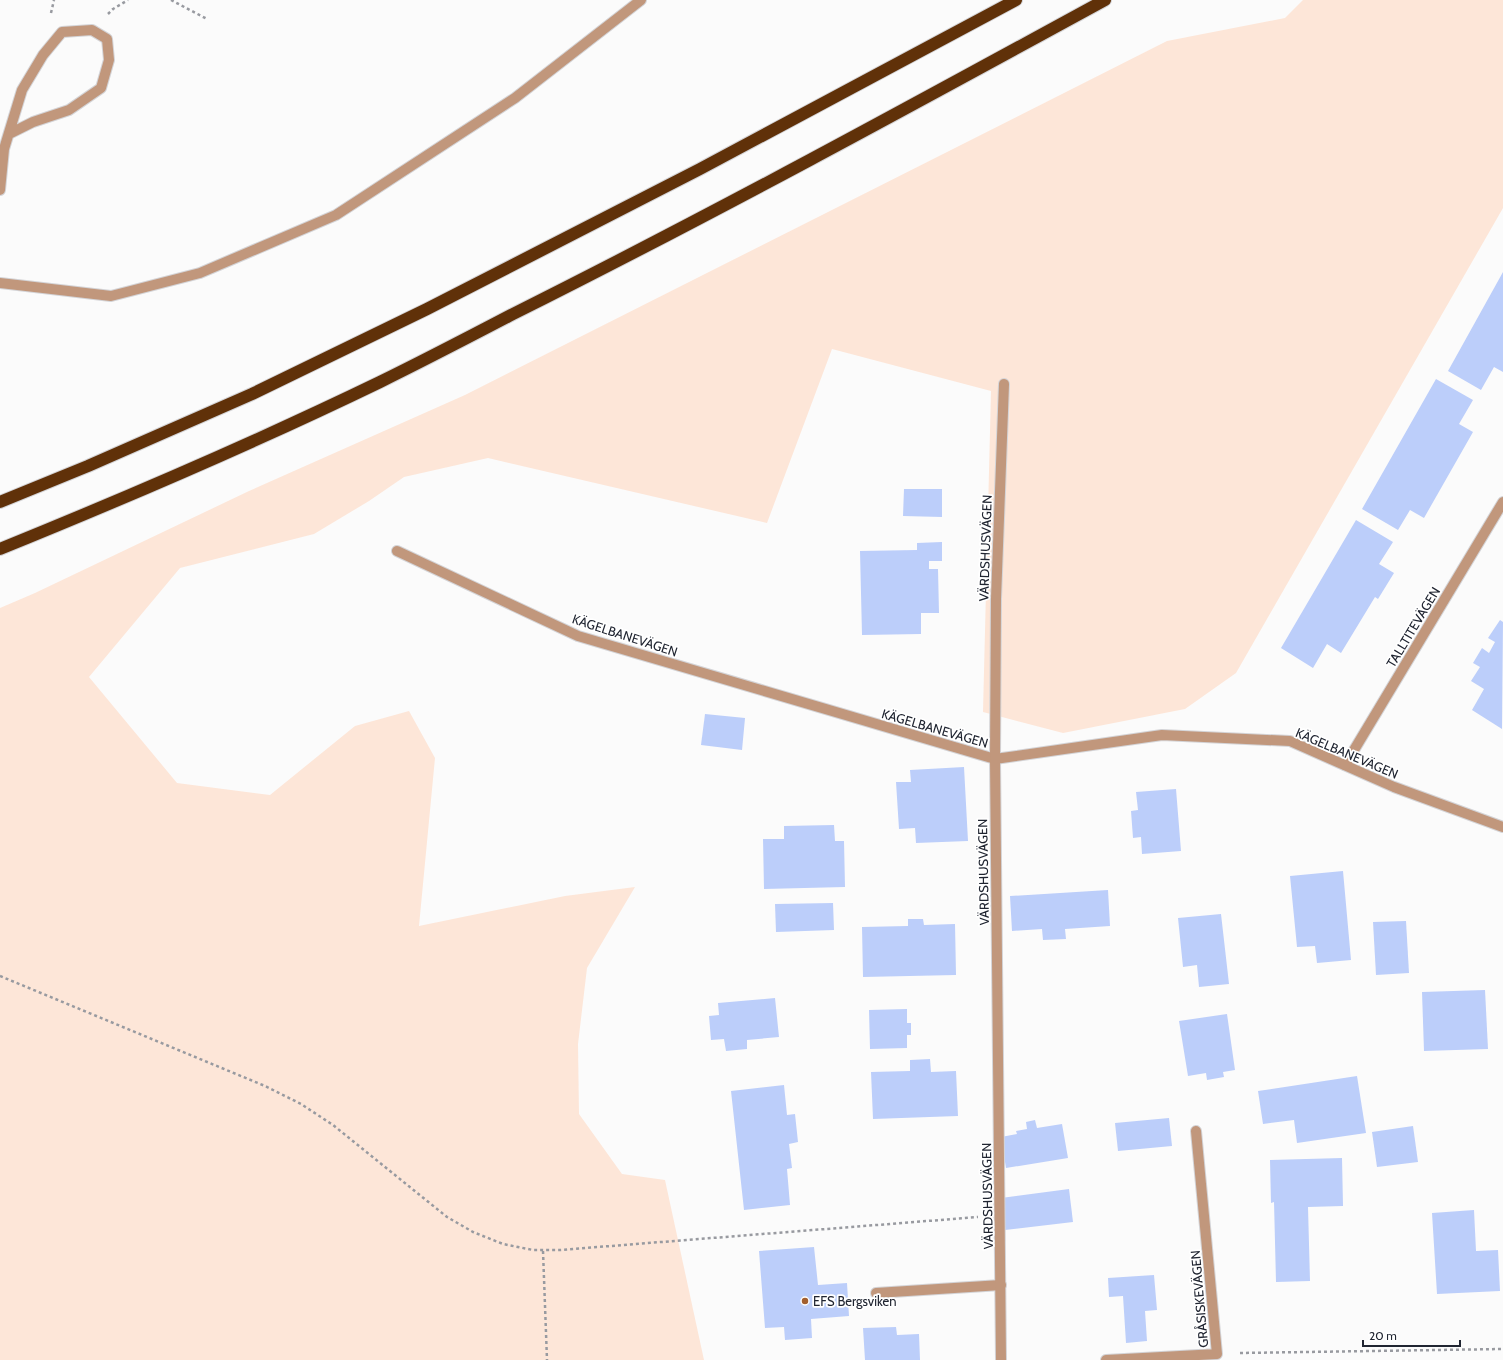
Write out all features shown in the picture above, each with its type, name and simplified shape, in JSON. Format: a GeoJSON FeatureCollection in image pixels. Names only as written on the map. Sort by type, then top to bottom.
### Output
{"type":"FeatureCollection","features":[{"type":"Feature","properties":{"kind":"highway"},"geometry":{"type":"LineString","coordinates":[[0,502],[88,466],[252,394],[427,309],[700,169],[1016,0]]}},
{"type":"Feature","properties":{"kind":"highway"},"geometry":{"type":"LineString","coordinates":[[0,549],[71,521],[253,441],[381,381],[589,276],[795,168],[1105,0]]}},
{"type":"Feature","properties":{"kind":"street"},"geometry":{"type":"LineString","coordinates":[[0,283],[110,296],[200,273],[336,215],[514,98],[641,0]]}},
{"type":"Feature","properties":{"kind":"street"},"geometry":{"type":"LineString","coordinates":[[0,190],[4,149],[22,90],[43,55],[62,32],[92,30],[107,39],[109,60],[101,88],[69,110],[33,122],[9,134]]}},
{"type":"Feature","properties":{"kind":"street","name":"VÄRDSHUSVÄGEN"},"geometry":{"type":"LineString","coordinates":[[1001,1360],[995,759],[996,599],[1004,384]]}},
{"type":"Feature","properties":{"kind":"street","name":"TALLTITEVÄGEN"},"geometry":{"type":"LineString","coordinates":[[1345,765],[1503,502]]}},
{"type":"Feature","properties":{"kind":"street","name":"KÄGELBANEVÄGEN"},"geometry":{"type":"LineString","coordinates":[[397,551],[578,636],[995,759],[1162,735],[1290,741],[1394,787],[1503,827]]}},
{"type":"Feature","properties":{"kind":"street","name":"GRÅSISKEVÄGEN"},"geometry":{"type":"LineString","coordinates":[[1106,1360],[1217,1354],[1196,1131]]}},
{"type":"Feature","properties":{"kind":"street"},"geometry":{"type":"LineString","coordinates":[[876,1293],[1001,1285]]}},
{"type":"Feature","properties":{"kind":"path"},"geometry":{"type":"LineString","coordinates":[[171,0],[207,19]]}},
{"type":"Feature","properties":{"kind":"path"},"geometry":{"type":"LineString","coordinates":[[0,976],[265,1086],[301,1104],[333,1125],[447,1217],[473,1232],[503,1244],[533,1250],[560,1250],[1000,1215]]}},
{"type":"Feature","properties":{"kind":"path"},"geometry":{"type":"LineString","coordinates":[[544,1250],[547,1360]]}},
{"type":"Feature","properties":{"kind":"path"},"geometry":{"type":"LineString","coordinates":[[1217,1354],[1503,1349]]}},
{"type":"Feature","properties":{"kind":"shaded area"},"geometry":{"type":"Polygon","coordinates":[[[1303,0],[1503,0],[1503,208],[1236,673],[1185,709],[1063,733],[983,712],[991,391],[832,349],[767,523],[488,458],[404,477],[369,501],[314,534],[180,568],[89,677],[177,783],[270,795],[355,726],[409,711],[435,758],[419,926],[565,896],[635,887],[587,968],[578,1044],[579,1114],[622,1174],[665,1180],[704,1360],[0,1360],[0,608],[35,593],[249,491],[465,395],[1167,41],[1285,18],[1303,0]]]}},
{"type":"Feature","properties":{"kind":"building"},"geometry":{"type":"Polygon","coordinates":[[[1503,272],[1503,372],[1494,367],[1481,390],[1448,371],[1503,272]]]}},
{"type":"Feature","properties":{"kind":"building"},"geometry":{"type":"Polygon","coordinates":[[[1436,379],[1473,400],[1459,424],[1473,432],[1424,518],[1410,510],[1398,530],[1362,509],[1436,379]]]}},
{"type":"Feature","properties":{"kind":"building"},"geometry":{"type":"Polygon","coordinates":[[[904,489],[942,489],[942,517],[903,516],[904,489]]]}},
{"type":"Feature","properties":{"kind":"building"},"geometry":{"type":"Polygon","coordinates":[[[1356,520],[1393,542],[1379,564],[1394,573],[1378,599],[1375,597],[1341,653],[1327,644],[1313,668],[1281,648],[1356,520]]]}},
{"type":"Feature","properties":{"kind":"building"},"geometry":{"type":"Polygon","coordinates":[[[942,542],[942,561],[929,561],[929,569],[938,569],[939,613],[921,613],[921,634],[862,635],[860,551],[917,550],[917,543],[942,542]]]}},
{"type":"Feature","properties":{"kind":"building"},"geometry":{"type":"Polygon","coordinates":[[[1500,620],[1503,622],[1502,729],[1472,710],[1484,689],[1471,681],[1480,667],[1473,663],[1482,648],[1489,653],[1495,642],[1488,638],[1500,620]]]}},
{"type":"Feature","properties":{"kind":"building"},"geometry":{"type":"Polygon","coordinates":[[[705,714],[745,718],[742,750],[701,745],[705,714]]]}},
{"type":"Feature","properties":{"kind":"building"},"geometry":{"type":"Polygon","coordinates":[[[964,767],[968,841],[916,843],[915,828],[899,829],[896,782],[911,782],[910,770],[964,767]]]}},
{"type":"Feature","properties":{"kind":"building"},"geometry":{"type":"Polygon","coordinates":[[[1176,789],[1181,851],[1142,854],[1141,837],[1133,838],[1131,811],[1138,810],[1136,792],[1176,789]]]}},
{"type":"Feature","properties":{"kind":"building"},"geometry":{"type":"Polygon","coordinates":[[[834,825],[835,841],[844,841],[845,887],[764,889],[763,839],[784,839],[784,826],[834,825]]]}},
{"type":"Feature","properties":{"kind":"building"},"geometry":{"type":"Polygon","coordinates":[[[1343,871],[1351,960],[1317,963],[1315,946],[1297,947],[1290,876],[1343,871]]]}},
{"type":"Feature","properties":{"kind":"building"},"geometry":{"type":"Polygon","coordinates":[[[1108,890],[1110,926],[1065,929],[1066,939],[1043,940],[1042,929],[1012,931],[1010,896],[1108,890]]]}},
{"type":"Feature","properties":{"kind":"building"},"geometry":{"type":"Polygon","coordinates":[[[833,903],[834,930],[776,932],[775,904],[833,903]]]}},
{"type":"Feature","properties":{"kind":"building"},"geometry":{"type":"Polygon","coordinates":[[[1221,914],[1229,984],[1199,987],[1197,965],[1183,967],[1178,918],[1221,914]]]}},
{"type":"Feature","properties":{"kind":"building"},"geometry":{"type":"Polygon","coordinates":[[[908,919],[923,919],[924,925],[955,924],[956,975],[863,977],[862,927],[908,926],[908,919]]]}},
{"type":"Feature","properties":{"kind":"building"},"geometry":{"type":"Polygon","coordinates":[[[1406,921],[1409,973],[1376,975],[1373,922],[1406,921]]]}},
{"type":"Feature","properties":{"kind":"building"},"geometry":{"type":"Polygon","coordinates":[[[1485,990],[1488,1049],[1424,1051],[1422,992],[1485,990]]]}},
{"type":"Feature","properties":{"kind":"building"},"geometry":{"type":"Polygon","coordinates":[[[775,998],[779,1037],[747,1040],[747,1049],[726,1051],[724,1039],[711,1040],[709,1016],[719,1015],[718,1003],[775,998]]]}},
{"type":"Feature","properties":{"kind":"building"},"geometry":{"type":"Polygon","coordinates":[[[907,1009],[907,1023],[911,1023],[911,1035],[907,1035],[907,1048],[870,1049],[869,1010],[907,1009]]]}},
{"type":"Feature","properties":{"kind":"building"},"geometry":{"type":"Polygon","coordinates":[[[1227,1014],[1235,1070],[1223,1072],[1224,1077],[1207,1080],[1206,1073],[1188,1076],[1179,1021],[1227,1014]]]}},
{"type":"Feature","properties":{"kind":"building"},"geometry":{"type":"Polygon","coordinates":[[[930,1059],[931,1072],[956,1071],[958,1116],[873,1119],[871,1072],[910,1071],[910,1060],[930,1059]]]}},
{"type":"Feature","properties":{"kind":"building"},"geometry":{"type":"Polygon","coordinates":[[[1357,1076],[1366,1133],[1297,1143],[1294,1120],[1263,1124],[1258,1091],[1357,1076]]]}},
{"type":"Feature","properties":{"kind":"building"},"geometry":{"type":"Polygon","coordinates":[[[784,1085],[787,1115],[795,1114],[798,1142],[789,1144],[792,1168],[787,1169],[790,1205],[744,1210],[731,1091],[784,1085]]]}},
{"type":"Feature","properties":{"kind":"building"},"geometry":{"type":"Polygon","coordinates":[[[1169,1118],[1172,1146],[1118,1151],[1115,1123],[1169,1118]]]}},
{"type":"Feature","properties":{"kind":"building"},"geometry":{"type":"Polygon","coordinates":[[[1035,1120],[1037,1128],[1062,1124],[1068,1158],[1006,1168],[1001,1137],[1017,1134],[1016,1131],[1027,1129],[1026,1122],[1035,1120]]]}},
{"type":"Feature","properties":{"kind":"building"},"geometry":{"type":"Polygon","coordinates":[[[1413,1126],[1418,1162],[1377,1167],[1372,1132],[1413,1126]]]}},
{"type":"Feature","properties":{"kind":"building"},"geometry":{"type":"Polygon","coordinates":[[[1342,1158],[1343,1206],[1308,1207],[1310,1281],[1276,1282],[1274,1202],[1271,1203],[1270,1160],[1342,1158]]]}},
{"type":"Feature","properties":{"kind":"building"},"geometry":{"type":"Polygon","coordinates":[[[1069,1189],[1073,1222],[1005,1230],[1001,1198],[1069,1189]]]}},
{"type":"Feature","properties":{"kind":"building"},"geometry":{"type":"Polygon","coordinates":[[[1474,1210],[1476,1251],[1498,1250],[1500,1291],[1437,1294],[1432,1213],[1474,1210]]]}},
{"type":"Feature","properties":{"kind":"building","name":"EFS Bergsviken"},"geometry":{"type":"Polygon","coordinates":[[[814,1247],[818,1285],[847,1283],[849,1316],[811,1319],[812,1338],[785,1340],[784,1327],[765,1328],[759,1251],[814,1247]]]}},
{"type":"Feature","properties":{"kind":"building"},"geometry":{"type":"Polygon","coordinates":[[[1154,1275],[1157,1310],[1145,1311],[1147,1341],[1126,1343],[1123,1296],[1109,1297],[1108,1278],[1154,1275]]]}},
{"type":"Feature","properties":{"kind":"building"},"geometry":{"type":"Polygon","coordinates":[[[896,1327],[897,1335],[919,1334],[920,1360],[865,1360],[863,1328],[896,1327]]]}},
{"type":"Feature","properties":{"kind":"place","name":"EFS Bergsviken"},"geometry":{"type":"Point","coordinates":[805,1301]}}]}
